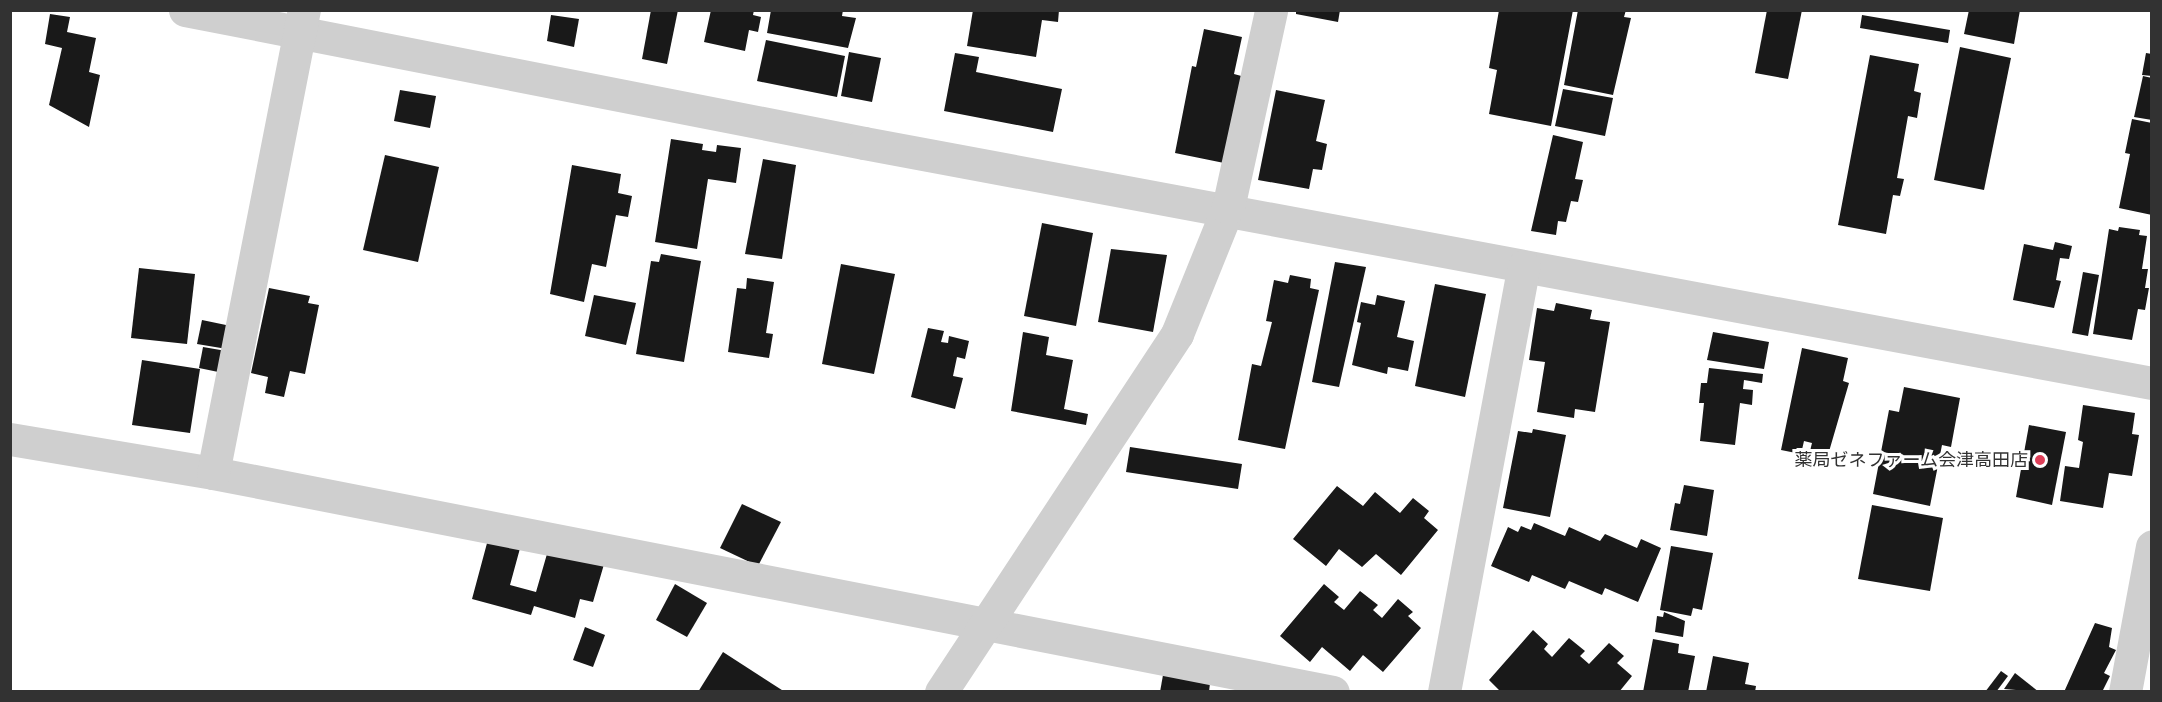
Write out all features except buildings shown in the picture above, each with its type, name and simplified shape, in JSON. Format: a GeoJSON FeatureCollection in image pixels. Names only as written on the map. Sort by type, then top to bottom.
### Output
{"type":"FeatureCollection","features":[{"type":"Feature","properties":{"kind":"street"},"geometry":{"type":"LineString","coordinates":[[185,10],[302,21],[853,141],[1228,208],[1524,266],[2151,383]]}},
{"type":"Feature","properties":{"kind":"street"},"geometry":{"type":"LineString","coordinates":[[941,692],[1177,334],[1228,208],[1271,10]]}},
{"type":"Feature","properties":{"kind":"street"},"geometry":{"type":"LineString","coordinates":[[213,472],[302,21]]}},
{"type":"Feature","properties":{"kind":"street"},"geometry":{"type":"LineString","coordinates":[[1444,692],[1524,266]]}},
{"type":"Feature","properties":{"kind":"street"},"geometry":{"type":"LineString","coordinates":[[10,439],[213,472],[1333,692]]}},
{"type":"Feature","properties":{"kind":"street"},"geometry":{"type":"LineString","coordinates":[[2125,692],[2151,546]]}},
{"type":"Feature","properties":{"kind":"place","name":"薬局ゼネファーム会津高田店"},"geometry":{"type":"Point","coordinates":[2040,460]}}]}
